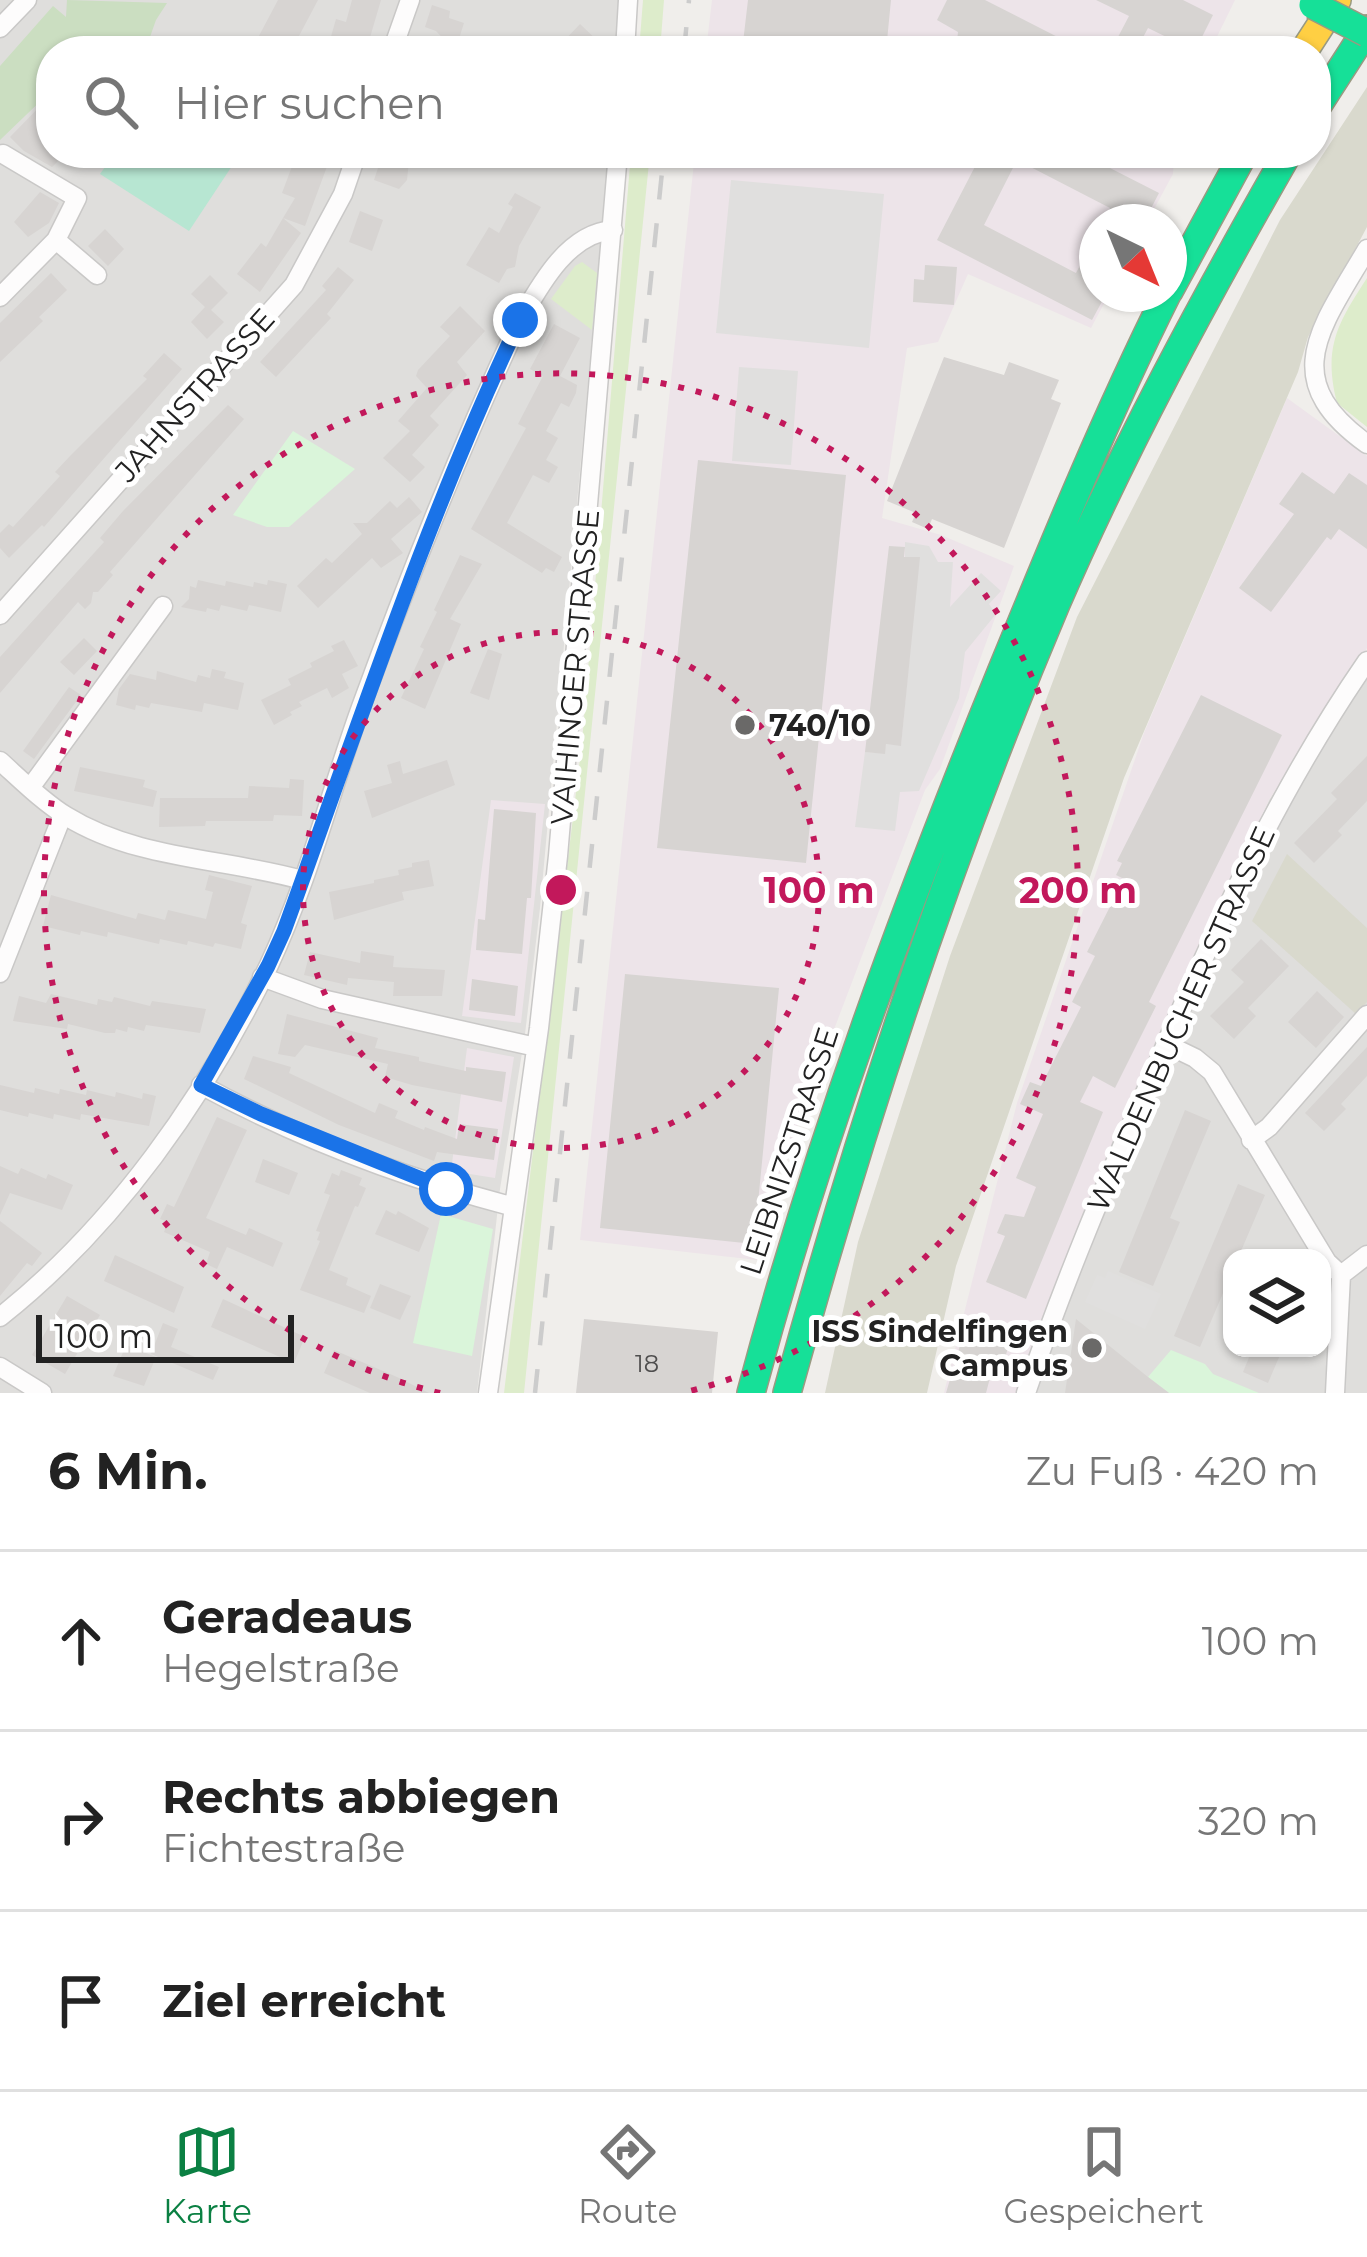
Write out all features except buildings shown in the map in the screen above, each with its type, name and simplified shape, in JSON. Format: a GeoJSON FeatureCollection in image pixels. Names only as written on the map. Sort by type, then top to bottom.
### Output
{"type":"FeatureCollection","features":[{"type":"Feature","properties":{"kind":"main road"},"geometry":{"type":"LineString","coordinates":[[1308,36],[1318,2],[1367,31],[1331,85]]}},
{"type":"Feature","properties":{"kind":"main road"},"geometry":{"type":"LineString","coordinates":[[1331,112],[1367,58]]}},
{"type":"Feature","properties":{"kind":"main road","name":"LEIBNIZSTRASSE"},"geometry":{"type":"LineString","coordinates":[[1187,257],[1236,168]]}},
{"type":"Feature","properties":{"kind":"main road"},"geometry":{"type":"LineString","coordinates":[[787,1393],[829,1235],[902,1005],[962,833],[1030,662],[1103,495],[1160,380],[1280,168]]}},
{"type":"Feature","properties":{"kind":"main road"},"geometry":{"type":"LineString","coordinates":[[807,1393],[843,1253],[978,835],[1083,577],[1146,440],[1234,269],[1295,168]]}},
{"type":"Feature","properties":{"kind":"main road","name":"LEIBNIZSTRASSE"},"geometry":{"type":"LineString","coordinates":[[752,1393],[795,1232],[897,931],[1080,479],[1159,312]]}},
{"type":"Feature","properties":{"kind":"street"},"geometry":{"type":"LineString","coordinates":[[0,28],[27,0]]}},
{"type":"Feature","properties":{"kind":"street"},"geometry":{"type":"LineString","coordinates":[[397,36],[410,0]]}},
{"type":"Feature","properties":{"kind":"street"},"geometry":{"type":"LineString","coordinates":[[626,36],[628,0]]}},
{"type":"Feature","properties":{"kind":"street"},"geometry":{"type":"LineString","coordinates":[[0,297],[56,240],[77,198],[3,154]]}},
{"type":"Feature","properties":{"kind":"street","name":"JAHNSTRASSE"},"geometry":{"type":"LineString","coordinates":[[0,615],[294,285],[352,168]]}},
{"type":"Feature","properties":{"kind":"street","name":"VAIHINGER STRASSE"},"geometry":{"type":"LineString","coordinates":[[488,1393],[536,1047],[583,602],[617,168]]}},
{"type":"Feature","properties":{"kind":"street"},"geometry":{"type":"LineString","coordinates":[[0,1317],[86,1238],[155,1152],[201,1085],[262,977],[302,880],[427,534],[513,334],[557,264],[589,236],[613,230]]}},
{"type":"Feature","properties":{"kind":"street"},"geometry":{"type":"LineString","coordinates":[[56,240],[97,275]]}},
{"type":"Feature","properties":{"kind":"street"},"geometry":{"type":"LineString","coordinates":[[1367,249],[1323,332],[1313,367],[1314,385],[1325,406],[1367,444]]}},
{"type":"Feature","properties":{"kind":"street"},"geometry":{"type":"LineString","coordinates":[[30,788],[163,606]]}},
{"type":"Feature","properties":{"kind":"street","name":"WALDENBUCHER STRASSE"},"geometry":{"type":"LineString","coordinates":[[1025,1393],[1050,1320],[1166,1044],[1276,806],[1367,661]]}},
{"type":"Feature","properties":{"kind":"street"},"geometry":{"type":"LineString","coordinates":[[0,761],[63,814],[143,848],[302,880]]}},
{"type":"Feature","properties":{"kind":"street"},"geometry":{"type":"LineString","coordinates":[[0,973],[63,814]]}},
{"type":"Feature","properties":{"kind":"street"},"geometry":{"type":"LineString","coordinates":[[262,977],[322,999],[536,1047]]}},
{"type":"Feature","properties":{"kind":"street"},"geometry":{"type":"LineString","coordinates":[[1251,1140],[1269,1127],[1367,1015]]}},
{"type":"Feature","properties":{"kind":"street"},"geometry":{"type":"LineString","coordinates":[[1166,1044],[1212,1072],[1328,1262],[1341,1275],[1335,1393]]}},
{"type":"Feature","properties":{"kind":"street"},"geometry":{"type":"LineString","coordinates":[[201,1085],[386,1166],[446,1189],[514,1207]]}},
{"type":"Feature","properties":{"kind":"street"},"geometry":{"type":"LineString","coordinates":[[1341,1275],[1367,1255]]}},
{"type":"Feature","properties":{"kind":"street"},"geometry":{"type":"LineString","coordinates":[[0,1367],[42,1393]]}},
{"type":"Feature","properties":{"kind":"shaded area"},"geometry":{"type":"Polygon","coordinates":[[[0,0],[622,0],[619,36],[36,36],[36,168],[608,168],[540,908],[477,1393],[0,1393],[0,0]]]}},
{"type":"Feature","properties":{"kind":"shaded area"},"geometry":{"type":"Polygon","coordinates":[[[712,0],[1235,0],[1217,36],[708,36],[712,0]]]}},
{"type":"Feature","properties":{"kind":"shaded area"},"geometry":{"type":"Polygon","coordinates":[[[1367,87],[1367,227],[1308,337],[1298,372],[1124,778],[956,1266],[927,1393],[825,1393],[858,1242],[950,956],[1077,617],[1280,220],[1314,168],[1331,168],[1331,142],[1367,87]]]}},
{"type":"Feature","properties":{"kind":"shaded area"},"geometry":{"type":"Polygon","coordinates":[[[693,168],[1173,168],[1157,204],[1079,204],[1079,312],[1099,312],[1091,328],[968,274],[938,342],[907,348],[882,518],[941,535],[1014,566],[940,769],[925,790],[762,1219],[757,1260],[580,1240],[693,168]]]}},
{"type":"Feature","properties":{"kind":"shaded area"},"geometry":{"type":"Polygon","coordinates":[[[731,180],[884,194],[869,348],[716,333],[731,180]]]}},
{"type":"Feature","properties":{"kind":"shaded area"},"geometry":{"type":"Polygon","coordinates":[[[739,367],[798,371],[791,465],[732,461],[739,367]]]}},
{"type":"Feature","properties":{"kind":"shaded area"},"geometry":{"type":"Polygon","coordinates":[[[1287,398],[1367,456],[1367,648],[1269,800],[1170,1016],[1019,1393],[944,1393],[1017,1103],[1144,733],[1287,398]]]}},
{"type":"Feature","properties":{"kind":"shaded area"},"geometry":{"type":"Polygon","coordinates":[[[905,542],[929,546],[938,562],[953,562],[950,607],[981,573],[1001,591],[989,604],[996,614],[965,652],[959,698],[919,791],[900,792],[895,831],[855,827],[865,752],[884,753],[886,744],[901,745],[919,558],[905,557],[905,542]]]}},
{"type":"Feature","properties":{"kind":"shaded area"},"geometry":{"type":"Polygon","coordinates":[[[1367,651],[1367,1393],[1019,1393],[1170,1016],[1269,800],[1367,651]]]}},
{"type":"Feature","properties":{"kind":"shaded area"},"geometry":{"type":"Polygon","coordinates":[[[491,800],[545,804],[521,1023],[462,1016],[491,800]]]}},
{"type":"Feature","properties":{"kind":"shaded area"},"geometry":{"type":"Polygon","coordinates":[[[1287,854],[1367,928],[1367,1002],[1356,1014],[1252,921],[1287,854]]]}},
{"type":"Feature","properties":{"kind":"shaded area"},"geometry":{"type":"Polygon","coordinates":[[[467,1048],[514,1057],[495,1178],[451,1171],[467,1048]]]}},
{"type":"Feature","properties":{"kind":"shaded area"},"geometry":{"type":"Polygon","coordinates":[[[1108,1271],[1161,1294],[1145,1329],[1085,1302],[1097,1275],[1105,1278],[1108,1271]]]}},
{"type":"Feature","properties":{"kind":"green space"},"geometry":{"type":"Polygon","coordinates":[[[67,0],[167,3],[150,36],[36,36],[36,105],[0,140],[0,66],[53,6],[66,17],[67,0]]]}},
{"type":"Feature","properties":{"kind":"green space"},"geometry":{"type":"Polygon","coordinates":[[[643,0],[664,0],[661,36],[640,36],[643,0]]]}},
{"type":"Feature","properties":{"kind":"green space"},"geometry":{"type":"Polygon","coordinates":[[[104,168],[231,168],[189,231],[100,174],[104,168]]]}},
{"type":"Feature","properties":{"kind":"green space"},"geometry":{"type":"Polygon","coordinates":[[[630,168],[648,168],[524,1393],[504,1393],[582,742],[630,168]]]}},
{"type":"Feature","properties":{"kind":"green space"},"geometry":{"type":"Polygon","coordinates":[[[582,262],[597,273],[592,330],[551,299],[582,262]]]}},
{"type":"Feature","properties":{"kind":"green space"},"geometry":{"type":"Polygon","coordinates":[[[1367,278],[1367,427],[1337,403],[1332,351],[1341,323],[1367,278]]]}},
{"type":"Feature","properties":{"kind":"green space"},"geometry":{"type":"Polygon","coordinates":[[[293,431],[355,469],[289,527],[267,527],[233,515],[293,431]]]}},
{"type":"Feature","properties":{"kind":"green space"},"geometry":{"type":"Polygon","coordinates":[[[441,1214],[493,1229],[472,1356],[413,1343],[441,1214]]]}},
{"type":"Feature","properties":{"kind":"green space"},"geometry":{"type":"Polygon","coordinates":[[[1171,1350],[1259,1393],[1169,1393],[1148,1377],[1171,1350]]]}},
{"type":"Feature","properties":{"kind":"railway"},"geometry":{"type":"LineString","coordinates":[[685,36],[689,0]]}},
{"type":"Feature","properties":{"kind":"railway"},"geometry":{"type":"LineString","coordinates":[[535,1393],[662,168]]}},
{"type":"Feature","properties":{"kind":"traffic: fast"},"geometry":{"type":"LineString","coordinates":[[1313,5],[1367,33]]}},
{"type":"Feature","properties":{"kind":"traffic: fast"},"geometry":{"type":"LineString","coordinates":[[1331,85],[1367,29]]}},
{"type":"Feature","properties":{"kind":"traffic: fast"},"geometry":{"type":"LineString","coordinates":[[1187,258],[1236,168]]}},
{"type":"Feature","properties":{"kind":"traffic: fast"},"geometry":{"type":"LineString","coordinates":[[787,1393],[908,994],[1016,701],[1137,432],[1280,168]]}},
{"type":"Feature","properties":{"kind":"traffic: fast"},"geometry":{"type":"LineString","coordinates":[[751,1393],[834,1118],[931,848],[1061,527],[1158,312]]}},
{"type":"Feature","properties":{"kind":"traffic: slow"},"geometry":{"type":"LineString","coordinates":[[1314,36],[1337,0]]}},
{"type":"Feature","properties":{"kind":"place","name":"740/10"},"geometry":{"type":"Point","coordinates":[745,725]}},
{"type":"Feature","properties":{"kind":"place","name":"ISS Sindelfingen Campus"},"geometry":{"type":"Point","coordinates":[1092,1348]}},
{"type":"Feature","properties":{"kind":"route"},"geometry":{"type":"LineString","coordinates":[[446,1189],[201,1085],[284,931],[360,710],[436,512],[520,320]]}}]}
